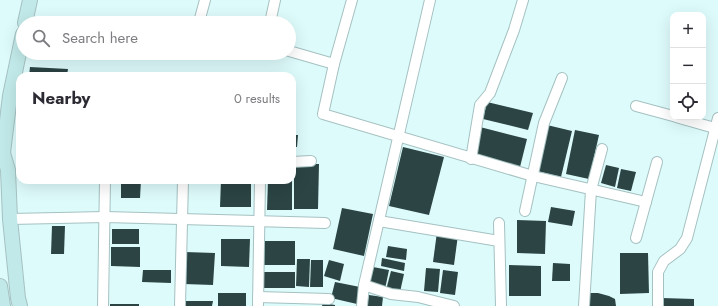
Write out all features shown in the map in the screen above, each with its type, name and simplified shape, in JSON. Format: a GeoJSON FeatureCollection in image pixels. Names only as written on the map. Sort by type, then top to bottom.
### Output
{"type":"FeatureCollection","features":[{"type":"Feature","properties":{"kind":"main road"},"geometry":{"type":"LineString","coordinates":[[27,16],[30,0]]}},
{"type":"Feature","properties":{"kind":"main road"},"geometry":{"type":"LineString","coordinates":[[18,60],[10,96],[1,155],[8,170],[10,219],[20,306]]}},
{"type":"Feature","properties":{"kind":"main road"},"geometry":{"type":"LineString","coordinates":[[0,286],[3,306]]}},
{"type":"Feature","properties":{"kind":"street"},"geometry":{"type":"LineString","coordinates":[[202,16],[205,0]]}},
{"type":"Feature","properties":{"kind":"street"},"geometry":{"type":"LineString","coordinates":[[272,16],[275,0]]}},
{"type":"Feature","properties":{"kind":"street"},"geometry":{"type":"LineString","coordinates":[[352,0],[334,64],[323,114],[533,176],[646,202]]}},
{"type":"Feature","properties":{"kind":"street"},"geometry":{"type":"LineString","coordinates":[[362,306],[364,285],[430,0]]}},
{"type":"Feature","properties":{"kind":"street"},"geometry":{"type":"LineString","coordinates":[[471,158],[480,105],[490,93],[514,30],[523,0]]}},
{"type":"Feature","properties":{"kind":"street"},"geometry":{"type":"LineString","coordinates":[[296,53],[334,64]]}},
{"type":"Feature","properties":{"kind":"street"},"geometry":{"type":"LineString","coordinates":[[525,211],[544,123],[562,78]]}},
{"type":"Feature","properties":{"kind":"street"},"geometry":{"type":"LineString","coordinates":[[636,106],[670,115]]}},
{"type":"Feature","properties":{"kind":"street"},"geometry":{"type":"LineString","coordinates":[[658,306],[658,272],[664,261],[680,249],[686,238],[718,118]]}},
{"type":"Feature","properties":{"kind":"street"},"geometry":{"type":"LineString","coordinates":[[686,120],[716,129]]}},
{"type":"Feature","properties":{"kind":"street"},"geometry":{"type":"LineString","coordinates":[[584,306],[591,190],[602,149]]}},
{"type":"Feature","properties":{"kind":"street"},"geometry":{"type":"LineString","coordinates":[[296,162],[310,161]]}},
{"type":"Feature","properties":{"kind":"street"},"geometry":{"type":"LineString","coordinates":[[636,238],[657,162]]}},
{"type":"Feature","properties":{"kind":"street"},"geometry":{"type":"LineString","coordinates":[[103,306],[106,184]]}},
{"type":"Feature","properties":{"kind":"street"},"geometry":{"type":"LineString","coordinates":[[180,306],[183,184]]}},
{"type":"Feature","properties":{"kind":"street"},"geometry":{"type":"LineString","coordinates":[[260,184],[258,301],[329,299]]}},
{"type":"Feature","properties":{"kind":"street"},"geometry":{"type":"LineString","coordinates":[[10,219],[105,217],[325,223]]}},
{"type":"Feature","properties":{"kind":"street"},"geometry":{"type":"LineString","coordinates":[[379,221],[499,241]]}},
{"type":"Feature","properties":{"kind":"street"},"geometry":{"type":"LineString","coordinates":[[498,223],[501,306]]}},
{"type":"Feature","properties":{"kind":"street"},"geometry":{"type":"LineString","coordinates":[[364,285],[391,294],[418,297],[454,306]]}},
{"type":"Feature","properties":{"kind":"building"},"geometry":{"type":"Polygon","coordinates":[[[30,67],[68,69],[68,72],[29,72],[30,67]]]}},
{"type":"Feature","properties":{"kind":"building"},"geometry":{"type":"Polygon","coordinates":[[[487,102],[533,113],[528,130],[483,119],[487,102]]]}},
{"type":"Feature","properties":{"kind":"building"},"geometry":{"type":"Polygon","coordinates":[[[547,125],[572,131],[561,177],[537,171],[547,125]]]}},
{"type":"Feature","properties":{"kind":"building"},"geometry":{"type":"Polygon","coordinates":[[[480,127],[527,139],[520,167],[473,155],[480,127]]]}},
{"type":"Feature","properties":{"kind":"building"},"geometry":{"type":"Polygon","coordinates":[[[575,130],[599,135],[589,179],[566,174],[575,130]]]}},
{"type":"Feature","properties":{"kind":"building"},"geometry":{"type":"Polygon","coordinates":[[[296,135],[298,135],[297,147],[296,135]]]}},
{"type":"Feature","properties":{"kind":"building"},"geometry":{"type":"Polygon","coordinates":[[[403,147],[444,157],[429,215],[389,206],[403,147]]]}},
{"type":"Feature","properties":{"kind":"building"},"geometry":{"type":"Polygon","coordinates":[[[296,164],[319,164],[318,209],[294,209],[296,164]]]}},
{"type":"Feature","properties":{"kind":"building"},"geometry":{"type":"Polygon","coordinates":[[[606,165],[619,168],[615,187],[601,183],[606,165]]]}},
{"type":"Feature","properties":{"kind":"building"},"geometry":{"type":"Polygon","coordinates":[[[621,169],[636,172],[631,191],[617,188],[621,169]]]}},
{"type":"Feature","properties":{"kind":"building"},"geometry":{"type":"Polygon","coordinates":[[[121,184],[141,184],[140,198],[121,198],[121,184]]]}},
{"type":"Feature","properties":{"kind":"building"},"geometry":{"type":"Polygon","coordinates":[[[221,184],[251,184],[251,207],[220,207],[221,184]]]}},
{"type":"Feature","properties":{"kind":"building"},"geometry":{"type":"Polygon","coordinates":[[[268,184],[292,184],[292,210],[267,210],[268,184]]]}},
{"type":"Feature","properties":{"kind":"building"},"geometry":{"type":"Polygon","coordinates":[[[551,207],[575,211],[572,226],[548,222],[551,207]]]}},
{"type":"Feature","properties":{"kind":"building"},"geometry":{"type":"Polygon","coordinates":[[[342,208],[373,214],[364,256],[333,249],[342,208]]]}},
{"type":"Feature","properties":{"kind":"building"},"geometry":{"type":"Polygon","coordinates":[[[517,220],[546,221],[545,254],[517,253],[517,220]]]}},
{"type":"Feature","properties":{"kind":"building"},"geometry":{"type":"Polygon","coordinates":[[[52,226],[65,226],[64,254],[51,254],[52,226]]]}},
{"type":"Feature","properties":{"kind":"building"},"geometry":{"type":"Polygon","coordinates":[[[112,229],[139,229],[139,244],[112,244],[112,229]]]}},
{"type":"Feature","properties":{"kind":"building"},"geometry":{"type":"Polygon","coordinates":[[[437,232],[458,235],[454,265],[433,262],[437,232]]]}},
{"type":"Feature","properties":{"kind":"building"},"geometry":{"type":"Polygon","coordinates":[[[221,239],[250,239],[249,267],[221,266],[221,239]]]}},
{"type":"Feature","properties":{"kind":"building"},"geometry":{"type":"Polygon","coordinates":[[[264,241],[295,241],[295,265],[264,265],[264,241]]]}},
{"type":"Feature","properties":{"kind":"building"},"geometry":{"type":"Polygon","coordinates":[[[388,246],[407,249],[406,260],[386,257],[388,246]]]}},
{"type":"Feature","properties":{"kind":"building"},"geometry":{"type":"Polygon","coordinates":[[[111,247],[140,247],[140,267],[111,266],[111,247]]]}},
{"type":"Feature","properties":{"kind":"building"},"geometry":{"type":"Polygon","coordinates":[[[185,252],[215,253],[213,285],[184,284],[185,252]]]}},
{"type":"Feature","properties":{"kind":"building"},"geometry":{"type":"Polygon","coordinates":[[[620,253],[648,253],[649,293],[620,294],[620,253]]]}},
{"type":"Feature","properties":{"kind":"building"},"geometry":{"type":"Polygon","coordinates":[[[382,258],[405,263],[404,271],[381,266],[382,258]]]}},
{"type":"Feature","properties":{"kind":"building"},"geometry":{"type":"Polygon","coordinates":[[[297,259],[310,259],[309,287],[296,286],[297,259]]]}},
{"type":"Feature","properties":{"kind":"building"},"geometry":{"type":"Polygon","coordinates":[[[311,260],[323,260],[323,287],[310,287],[311,260]]]}},
{"type":"Feature","properties":{"kind":"building"},"geometry":{"type":"Polygon","coordinates":[[[329,260],[344,264],[340,281],[324,276],[329,260]]]}},
{"type":"Feature","properties":{"kind":"building"},"geometry":{"type":"Polygon","coordinates":[[[553,263],[570,264],[570,281],[552,281],[553,263]]]}},
{"type":"Feature","properties":{"kind":"building"},"geometry":{"type":"Polygon","coordinates":[[[509,265],[541,266],[541,296],[509,296],[509,265]]]}},
{"type":"Feature","properties":{"kind":"building"},"geometry":{"type":"Polygon","coordinates":[[[373,267],[389,270],[385,289],[369,286],[373,267]]]}},
{"type":"Feature","properties":{"kind":"building"},"geometry":{"type":"Polygon","coordinates":[[[426,268],[440,269],[438,292],[424,291],[426,268]]]}},
{"type":"Feature","properties":{"kind":"building"},"geometry":{"type":"Polygon","coordinates":[[[143,270],[171,270],[171,283],[142,282],[143,270]]]}},
{"type":"Feature","properties":{"kind":"building"},"geometry":{"type":"Polygon","coordinates":[[[443,270],[458,272],[455,295],[440,293],[443,270]]]}},
{"type":"Feature","properties":{"kind":"building"},"geometry":{"type":"Polygon","coordinates":[[[391,271],[404,274],[400,292],[386,290],[391,271]]]}},
{"type":"Feature","properties":{"kind":"building"},"geometry":{"type":"Polygon","coordinates":[[[262,272],[295,272],[295,288],[262,288],[262,272]]]}},
{"type":"Feature","properties":{"kind":"building"},"geometry":{"type":"Polygon","coordinates":[[[335,282],[360,287],[357,304],[331,298],[335,282]]]}},
{"type":"Feature","properties":{"kind":"building"},"geometry":{"type":"Polygon","coordinates":[[[218,293],[246,293],[246,306],[218,306],[218,293]]]}},
{"type":"Feature","properties":{"kind":"building"},"geometry":{"type":"Polygon","coordinates":[[[588,293],[598,293],[609,296],[615,299],[616,306],[587,306],[588,293]]]}},
{"type":"Feature","properties":{"kind":"building"},"geometry":{"type":"Polygon","coordinates":[[[369,295],[383,297],[382,306],[367,306],[369,295]]]}},
{"type":"Feature","properties":{"kind":"building"},"geometry":{"type":"Polygon","coordinates":[[[662,298],[694,299],[694,306],[662,306],[662,298]]]}},
{"type":"Feature","properties":{"kind":"building"},"geometry":{"type":"Polygon","coordinates":[[[183,301],[213,301],[212,306],[183,306],[183,301]]]}},
{"type":"Feature","properties":{"kind":"building"},"geometry":{"type":"Polygon","coordinates":[[[323,303],[335,305],[335,306],[322,306],[323,303]]]}},
{"type":"Feature","properties":{"kind":"building"},"geometry":{"type":"Polygon","coordinates":[[[110,304],[139,304],[139,306],[110,306],[110,304]]]}}]}
